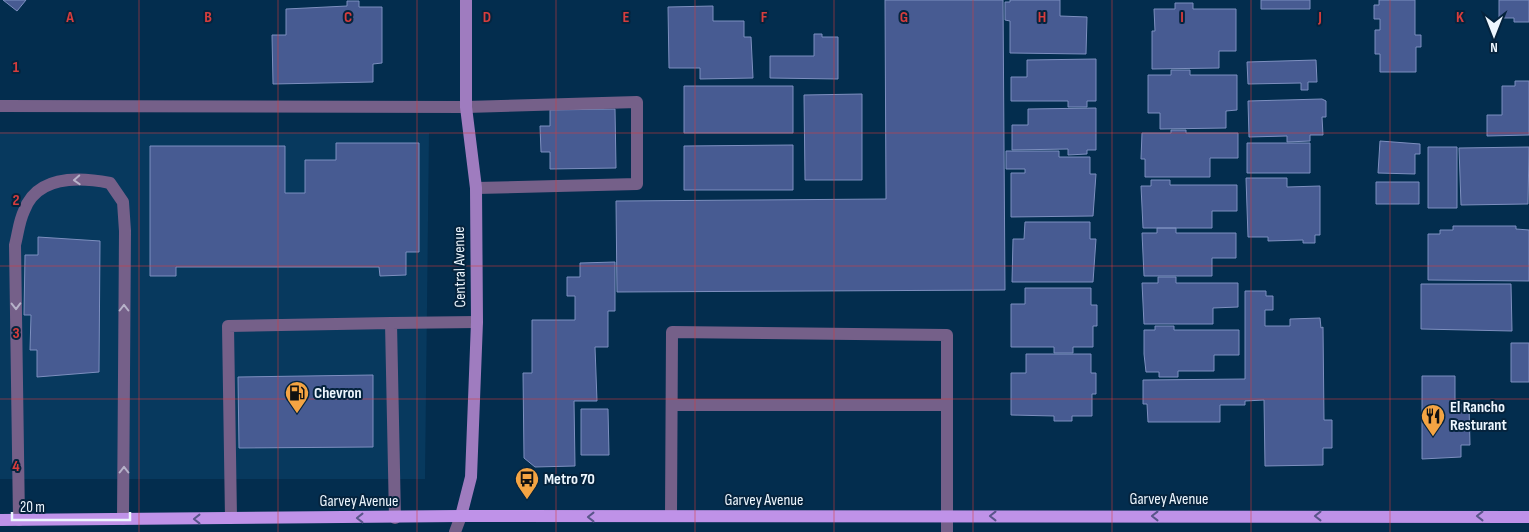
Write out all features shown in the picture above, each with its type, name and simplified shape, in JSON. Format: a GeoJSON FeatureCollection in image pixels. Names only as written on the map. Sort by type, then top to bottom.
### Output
{"type":"FeatureCollection","features":[{"type":"Feature","properties":{"kind":"main road","name":"Garvey Avenue"},"geometry":{"type":"LineString","coordinates":[[0,520],[461,516],[1529,517]]}},
{"type":"Feature","properties":{"kind":"street","name":"Central Avenue"},"geometry":{"type":"LineString","coordinates":[[455,532],[471,477],[477,322],[476,188],[466,107],[466,0]]}},
{"type":"Feature","properties":{"kind":"street"},"geometry":{"type":"LineString","coordinates":[[0,106],[466,107],[637,102],[637,184],[476,188]]}},
{"type":"Feature","properties":{"kind":"street"},"geometry":{"type":"LineString","coordinates":[[19,520],[15,244],[24,210],[37,189],[61,180],[90,179],[110,183],[123,202],[125,232],[123,519]]}},
{"type":"Feature","properties":{"kind":"street"},"geometry":{"type":"LineString","coordinates":[[232,518],[228,326],[477,322]]}},
{"type":"Feature","properties":{"kind":"street"},"geometry":{"type":"LineString","coordinates":[[391,323],[395,518]]}},
{"type":"Feature","properties":{"kind":"street"},"geometry":{"type":"LineString","coordinates":[[671,516],[672,332],[947,335],[947,532]]}},
{"type":"Feature","properties":{"kind":"street"},"geometry":{"type":"LineString","coordinates":[[672,405],[947,405]]}},
{"type":"Feature","properties":{"kind":"shaded area"},"geometry":{"type":"Polygon","coordinates":[[[0,132],[429,133],[425,479],[0,479],[0,132]]]}},
{"type":"Feature","properties":{"kind":"building"},"geometry":{"type":"Polygon","coordinates":[[[3,0],[26,0],[17,11],[3,0]]]}},
{"type":"Feature","properties":{"kind":"building"},"geometry":{"type":"Polygon","coordinates":[[[885,0],[1003,0],[1005,290],[617,292],[616,201],[886,199],[885,0]]]}},
{"type":"Feature","properties":{"kind":"building"},"geometry":{"type":"Polygon","coordinates":[[[1010,0],[1060,0],[1060,16],[1087,17],[1086,54],[1010,53],[1010,21],[1005,20],[1005,2],[1010,2],[1010,0]]]}},
{"type":"Feature","properties":{"kind":"building"},"geometry":{"type":"Polygon","coordinates":[[[1261,0],[1310,0],[1310,9],[1261,9],[1261,0]]]}},
{"type":"Feature","properties":{"kind":"building"},"geometry":{"type":"Polygon","coordinates":[[[1379,0],[1415,0],[1415,35],[1421,35],[1421,47],[1416,47],[1416,72],[1380,72],[1380,54],[1375,54],[1375,30],[1380,30],[1380,19],[1374,19],[1374,5],[1379,5],[1379,0]]]}},
{"type":"Feature","properties":{"kind":"building"},"geometry":{"type":"Polygon","coordinates":[[[1499,0],[1529,0],[1529,22],[1514,22],[1514,18],[1499,18],[1499,0]]]}},
{"type":"Feature","properties":{"kind":"building"},"geometry":{"type":"Polygon","coordinates":[[[347,1],[359,1],[359,7],[382,7],[382,63],[373,64],[373,82],[273,84],[272,35],[286,35],[286,9],[347,6],[347,1]]]}},
{"type":"Feature","properties":{"kind":"building"},"geometry":{"type":"Polygon","coordinates":[[[1175,3],[1193,3],[1193,9],[1236,9],[1236,51],[1219,51],[1219,68],[1152,69],[1152,31],[1155,31],[1154,9],[1175,9],[1175,3]]]}},
{"type":"Feature","properties":{"kind":"building"},"geometry":{"type":"Polygon","coordinates":[[[713,6],[713,21],[744,21],[744,37],[751,37],[753,78],[700,79],[700,68],[669,68],[668,7],[713,6]]]}},
{"type":"Feature","properties":{"kind":"building"},"geometry":{"type":"Polygon","coordinates":[[[814,34],[822,34],[822,37],[838,37],[838,79],[770,78],[770,56],[814,56],[814,34]]]}},
{"type":"Feature","properties":{"kind":"building"},"geometry":{"type":"Polygon","coordinates":[[[1096,59],[1096,101],[1087,101],[1087,107],[1068,107],[1068,101],[1011,101],[1011,77],[1027,77],[1027,60],[1096,59]]]}},
{"type":"Feature","properties":{"kind":"building"},"geometry":{"type":"Polygon","coordinates":[[[1316,60],[1317,82],[1308,82],[1308,90],[1301,90],[1301,83],[1248,84],[1247,62],[1316,60]]]}},
{"type":"Feature","properties":{"kind":"building"},"geometry":{"type":"Polygon","coordinates":[[[1171,70],[1190,70],[1190,75],[1237,75],[1237,110],[1226,111],[1226,128],[1160,129],[1160,113],[1148,113],[1148,75],[1171,75],[1171,70]]]}},
{"type":"Feature","properties":{"kind":"building"},"geometry":{"type":"Polygon","coordinates":[[[1515,81],[1529,81],[1529,135],[1487,136],[1487,115],[1502,115],[1502,86],[1515,86],[1515,81]]]}},
{"type":"Feature","properties":{"kind":"building"},"geometry":{"type":"Polygon","coordinates":[[[684,86],[793,86],[793,133],[684,133],[684,86]]]}},
{"type":"Feature","properties":{"kind":"building"},"geometry":{"type":"Polygon","coordinates":[[[862,94],[862,180],[805,180],[804,95],[862,94]]]}},
{"type":"Feature","properties":{"kind":"building"},"geometry":{"type":"Polygon","coordinates":[[[1322,99],[1326,101],[1326,117],[1322,117],[1323,135],[1310,135],[1310,141],[1287,142],[1287,136],[1249,137],[1248,101],[1322,99]]]}},
{"type":"Feature","properties":{"kind":"building"},"geometry":{"type":"Polygon","coordinates":[[[1096,108],[1096,150],[1087,150],[1087,154],[1068,155],[1068,149],[1012,150],[1012,125],[1028,125],[1028,109],[1096,108]]]}},
{"type":"Feature","properties":{"kind":"building"},"geometry":{"type":"Polygon","coordinates":[[[615,109],[616,168],[550,169],[550,152],[541,152],[540,126],[550,126],[550,110],[615,109]]]}},
{"type":"Feature","properties":{"kind":"building"},"geometry":{"type":"Polygon","coordinates":[[[1171,130],[1186,130],[1186,133],[1238,133],[1238,158],[1210,158],[1210,177],[1145,177],[1145,159],[1141,159],[1142,133],[1171,133],[1171,130]]]}},
{"type":"Feature","properties":{"kind":"building"},"geometry":{"type":"Polygon","coordinates":[[[1380,141],[1420,144],[1420,154],[1415,154],[1415,174],[1378,173],[1380,141]]]}},
{"type":"Feature","properties":{"kind":"building"},"geometry":{"type":"Polygon","coordinates":[[[336,143],[419,143],[419,252],[406,252],[406,275],[380,276],[379,267],[176,267],[176,276],[150,276],[150,146],[285,146],[285,193],[305,193],[305,160],[336,160],[336,143]]]}},
{"type":"Feature","properties":{"kind":"building"},"geometry":{"type":"Polygon","coordinates":[[[1247,143],[1310,143],[1310,173],[1247,173],[1247,143]]]}},
{"type":"Feature","properties":{"kind":"building"},"geometry":{"type":"Polygon","coordinates":[[[793,145],[793,190],[684,190],[684,146],[793,145]]]}},
{"type":"Feature","properties":{"kind":"building"},"geometry":{"type":"Polygon","coordinates":[[[1428,147],[1457,147],[1457,208],[1428,208],[1428,147]]]}},
{"type":"Feature","properties":{"kind":"building"},"geometry":{"type":"Polygon","coordinates":[[[1529,147],[1528,204],[1461,205],[1459,148],[1529,147]]]}},
{"type":"Feature","properties":{"kind":"building"},"geometry":{"type":"Polygon","coordinates":[[[1006,151],[1059,151],[1059,157],[1090,157],[1090,174],[1096,174],[1093,216],[1011,217],[1011,173],[1025,173],[1025,169],[1006,169],[1006,151]]]}},
{"type":"Feature","properties":{"kind":"building"},"geometry":{"type":"Polygon","coordinates":[[[1246,178],[1287,178],[1287,187],[1320,186],[1320,235],[1315,235],[1315,243],[1303,243],[1303,240],[1268,241],[1268,237],[1248,237],[1246,178]]]}},
{"type":"Feature","properties":{"kind":"building"},"geometry":{"type":"Polygon","coordinates":[[[1151,180],[1170,180],[1170,185],[1237,185],[1237,211],[1212,211],[1212,228],[1143,228],[1141,186],[1151,186],[1151,180]]]}},
{"type":"Feature","properties":{"kind":"building"},"geometry":{"type":"Polygon","coordinates":[[[1376,182],[1419,182],[1419,204],[1376,204],[1376,182]]]}},
{"type":"Feature","properties":{"kind":"building"},"geometry":{"type":"Polygon","coordinates":[[[1025,222],[1090,222],[1090,239],[1096,239],[1093,282],[1012,282],[1013,239],[1024,239],[1025,222]]]}},
{"type":"Feature","properties":{"kind":"building"},"geometry":{"type":"Polygon","coordinates":[[[1453,226],[1516,226],[1516,229],[1529,230],[1529,281],[1428,280],[1428,234],[1440,234],[1440,230],[1453,230],[1453,226]]]}},
{"type":"Feature","properties":{"kind":"building"},"geometry":{"type":"Polygon","coordinates":[[[1157,228],[1176,228],[1176,233],[1236,233],[1236,258],[1212,258],[1212,276],[1144,276],[1142,233],[1157,233],[1157,228]]]}},
{"type":"Feature","properties":{"kind":"building"},"geometry":{"type":"Polygon","coordinates":[[[38,237],[100,241],[99,372],[37,377],[37,350],[30,350],[31,315],[24,315],[25,255],[38,255],[38,237]]]}},
{"type":"Feature","properties":{"kind":"building"},"geometry":{"type":"Polygon","coordinates":[[[615,262],[615,311],[608,311],[608,347],[595,347],[597,401],[574,401],[575,466],[535,467],[524,458],[523,373],[532,373],[532,320],[575,320],[575,296],[567,296],[567,277],[580,277],[580,263],[615,262]]]}},
{"type":"Feature","properties":{"kind":"building"},"geometry":{"type":"Polygon","coordinates":[[[1158,277],[1176,277],[1176,283],[1238,283],[1238,307],[1213,308],[1213,324],[1144,324],[1142,283],[1158,283],[1158,277]]]}},
{"type":"Feature","properties":{"kind":"building"},"geometry":{"type":"Polygon","coordinates":[[[1421,284],[1511,284],[1512,331],[1421,329],[1421,284]]]}},
{"type":"Feature","properties":{"kind":"building"},"geometry":{"type":"Polygon","coordinates":[[[1025,288],[1091,288],[1091,305],[1097,305],[1097,326],[1093,326],[1093,347],[1073,347],[1073,353],[1054,353],[1054,347],[1011,347],[1011,304],[1025,304],[1025,288]]]}},
{"type":"Feature","properties":{"kind":"building"},"geometry":{"type":"Polygon","coordinates":[[[1245,291],[1266,291],[1266,296],[1273,296],[1273,310],[1265,310],[1265,326],[1290,326],[1290,319],[1320,318],[1321,328],[1323,327],[1324,420],[1332,420],[1332,448],[1323,448],[1323,465],[1265,466],[1264,400],[1245,401],[1245,405],[1220,405],[1220,422],[1148,422],[1147,404],[1143,404],[1143,380],[1245,379],[1245,291]]]}},
{"type":"Feature","properties":{"kind":"building"},"geometry":{"type":"Polygon","coordinates":[[[1155,326],[1174,326],[1174,330],[1239,330],[1239,355],[1214,355],[1214,371],[1178,371],[1178,377],[1159,377],[1159,372],[1146,372],[1144,354],[1144,330],[1155,330],[1155,326]]]}},
{"type":"Feature","properties":{"kind":"building"},"geometry":{"type":"Polygon","coordinates":[[[1511,343],[1529,343],[1529,382],[1511,382],[1511,343]]]}},
{"type":"Feature","properties":{"kind":"building"},"geometry":{"type":"Polygon","coordinates":[[[1026,354],[1091,354],[1091,373],[1096,373],[1096,394],[1092,394],[1092,416],[1072,416],[1072,421],[1054,421],[1054,416],[1011,415],[1011,373],[1026,373],[1026,354]]]}},
{"type":"Feature","properties":{"kind":"building"},"geometry":{"type":"Polygon","coordinates":[[[373,375],[373,447],[239,448],[238,377],[373,375]]]}},
{"type":"Feature","properties":{"kind":"building"},"geometry":{"type":"Polygon","coordinates":[[[1422,376],[1455,376],[1455,405],[1469,405],[1470,445],[1461,445],[1461,457],[1422,459],[1422,376]]]}},
{"type":"Feature","properties":{"kind":"building"},"geometry":{"type":"Polygon","coordinates":[[[581,409],[608,409],[609,455],[581,455],[581,409]]]}},
{"type":"Feature","properties":{"kind":"place","name":"Chevron"},"geometry":{"type":"Point","coordinates":[297,414]}},
{"type":"Feature","properties":{"kind":"place","name":"El Rancho Resturant"},"geometry":{"type":"Point","coordinates":[1433,437]}},
{"type":"Feature","properties":{"kind":"place","name":"Metro 70"},"geometry":{"type":"Point","coordinates":[527,500]}}]}
